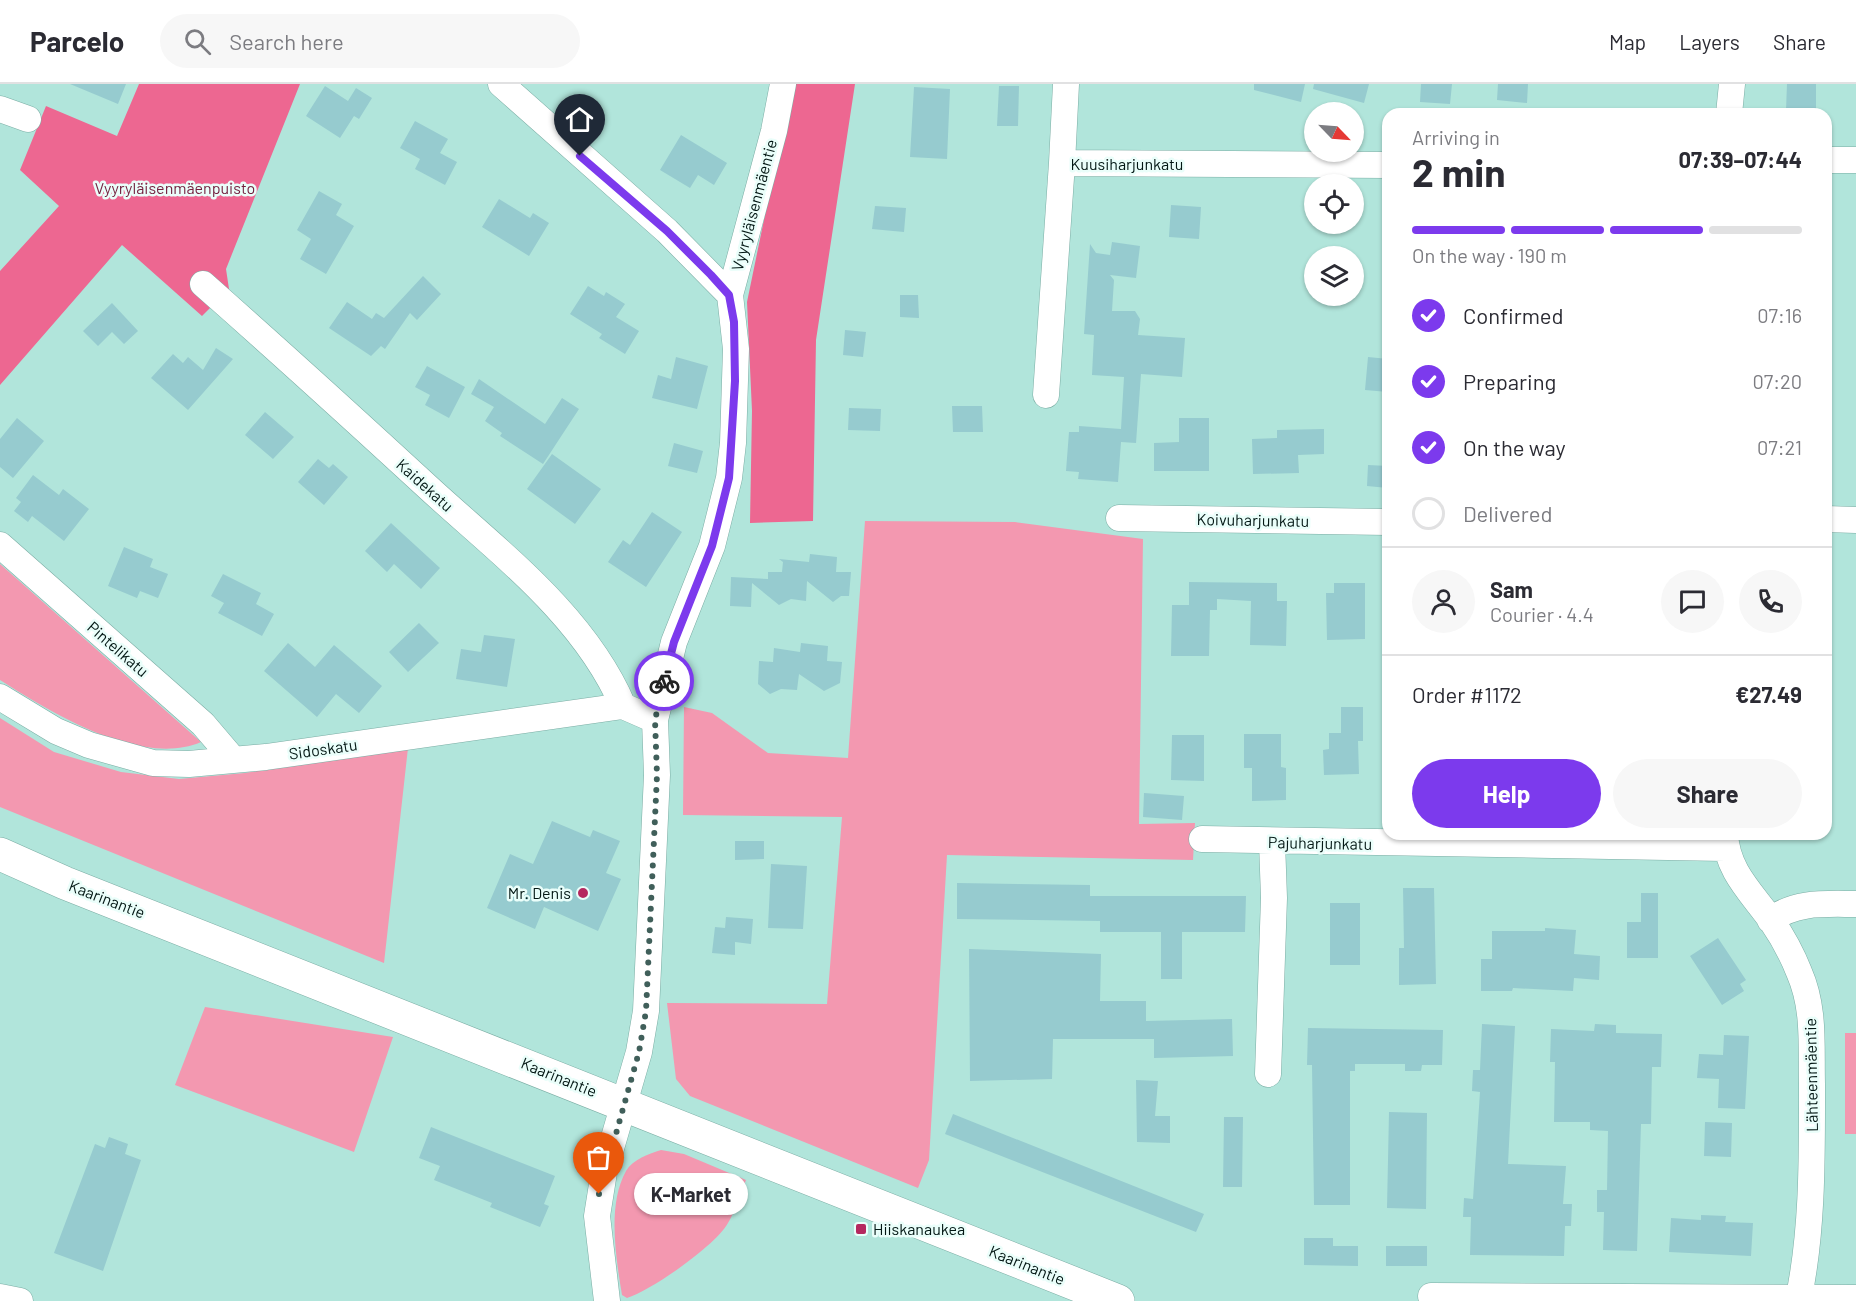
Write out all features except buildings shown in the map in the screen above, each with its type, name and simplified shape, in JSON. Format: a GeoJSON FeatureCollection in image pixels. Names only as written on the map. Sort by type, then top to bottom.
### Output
{"type":"FeatureCollection","features":[{"type":"Feature","properties":{"kind":"main road","name":"Kaarinantie"},"geometry":{"type":"LineString","coordinates":[[0,854],[65,883],[1118,1301]]}},
{"type":"Feature","properties":{"kind":"street"},"geometry":{"type":"LineString","coordinates":[[501,84],[667,231],[729,295]]}},
{"type":"Feature","properties":{"kind":"street","name":"Vyyryläisenmäentie"},"geometry":{"type":"LineString","coordinates":[[607,1301],[597,1216],[604,1172],[639,1052],[646,1011],[657,775],[655,720],[674,642],[712,546],[729,478],[733,443],[736,349],[729,295],[760,184],[783,84]]}},
{"type":"Feature","properties":{"kind":"street"},"geometry":{"type":"LineString","coordinates":[[1062,163],[1066,84]]}},
{"type":"Feature","properties":{"kind":"street"},"geometry":{"type":"LineString","coordinates":[[1730,108],[1732,84]]}},
{"type":"Feature","properties":{"kind":"street"},"geometry":{"type":"LineString","coordinates":[[0,109],[28,119]]}},
{"type":"Feature","properties":{"kind":"street"},"geometry":{"type":"LineString","coordinates":[[1832,160],[1856,160]]}},
{"type":"Feature","properties":{"kind":"street","name":"Kuusiharjunkatu"},"geometry":{"type":"LineString","coordinates":[[1046,395],[1062,163],[1382,165]]}},
{"type":"Feature","properties":{"kind":"street","name":"Kaidekatu"},"geometry":{"type":"LineString","coordinates":[[203,284],[527,578],[586,642],[614,684],[624,706]]}},
{"type":"Feature","properties":{"kind":"street","name":"Koivuharjunkatu"},"geometry":{"type":"LineString","coordinates":[[1119,518],[1382,522]]}},
{"type":"Feature","properties":{"kind":"street"},"geometry":{"type":"LineString","coordinates":[[1832,519],[1856,520]]}},
{"type":"Feature","properties":{"kind":"street","name":"Pintelikatu"},"geometry":{"type":"LineString","coordinates":[[0,545],[203,724],[232,758]]}},
{"type":"Feature","properties":{"kind":"street","name":"Sidoskatu"},"geometry":{"type":"LineString","coordinates":[[0,697],[56,731],[120,756],[153,764],[189,764],[232,758],[266,758],[624,706]]}},
{"type":"Feature","properties":{"kind":"street"},"geometry":{"type":"LineString","coordinates":[[624,706],[655,720]]}},
{"type":"Feature","properties":{"kind":"street","name":"Pajuharjunkatu"},"geometry":{"type":"LineString","coordinates":[[1202,839],[1272,842],[1725,841]]}},
{"type":"Feature","properties":{"kind":"street","name":"Lähteenmäentie"},"geometry":{"type":"LineString","coordinates":[[1725,841],[1740,882],[1770,920],[1800,973],[1811,1013],[1812,1133],[1805,1269],[1798,1300]]}},
{"type":"Feature","properties":{"kind":"street"},"geometry":{"type":"LineString","coordinates":[[1268,1074],[1274,898],[1272,842]]}},
{"type":"Feature","properties":{"kind":"street"},"geometry":{"type":"LineString","coordinates":[[1770,920],[1791,908],[1804,904],[1856,904]]}},
{"type":"Feature","properties":{"kind":"street"},"geometry":{"type":"LineString","coordinates":[[1431,1296],[1798,1300],[1856,1298]]}},
{"type":"Feature","properties":{"kind":"street"},"geometry":{"type":"LineString","coordinates":[[0,1297],[20,1301]]}},
{"type":"Feature","properties":{"kind":"shaded area"},"geometry":{"type":"Polygon","coordinates":[[[865,521],[1015,522],[1143,539],[1139,824],[1195,823],[1193,860],[947,855],[929,1160],[918,1188],[690,1096],[676,1079],[667,1003],[827,1004],[842,817],[683,815],[684,707],[712,713],[768,753],[848,758],[865,521]]]}},
{"type":"Feature","properties":{"kind":"shaded area"},"geometry":{"type":"Polygon","coordinates":[[[0,564],[201,742],[177,748],[151,748],[124,742],[70,721],[0,680],[0,564]]]}},
{"type":"Feature","properties":{"kind":"shaded area"},"geometry":{"type":"Polygon","coordinates":[[[0,718],[54,752],[121,772],[179,779],[245,773],[408,748],[384,963],[0,807],[0,718]]]}},
{"type":"Feature","properties":{"kind":"shaded area"},"geometry":{"type":"Polygon","coordinates":[[[205,1007],[393,1037],[354,1152],[175,1085],[205,1007]]]}},
{"type":"Feature","properties":{"kind":"shaded area"},"geometry":{"type":"Polygon","coordinates":[[[1845,1033],[1856,1033],[1856,1134],[1845,1134],[1845,1033]]]}},
{"type":"Feature","properties":{"kind":"shaded area"},"geometry":{"type":"Polygon","coordinates":[[[661,1150],[684,1154],[746,1180],[728,1223],[710,1243],[667,1277],[627,1298],[622,1295],[615,1232],[620,1185],[626,1171],[633,1163],[661,1150]]]}},
{"type":"Feature","properties":{"kind":"green space","name":"Vyyryläisenmäenpuisto"},"geometry":{"type":"Polygon","coordinates":[[[139,84],[300,84],[226,269],[229,289],[202,316],[122,245],[0,385],[0,271],[59,206],[20,170],[46,106],[117,136],[139,84]]]}},
{"type":"Feature","properties":{"kind":"green space"},"geometry":{"type":"Polygon","coordinates":[[[792,84],[855,84],[816,340],[813,521],[750,523],[752,411],[747,302],[792,84]]]}},
{"type":"Feature","properties":{"kind":"way so far"},"geometry":{"type":"LineString","coordinates":[[599,1194],[639,1052],[646,1011],[657,775],[655,720],[664,681]]}},
{"type":"Feature","properties":{"kind":"place","name":"Mr. Denis"},"geometry":{"type":"Point","coordinates":[583,893]}},
{"type":"Feature","properties":{"kind":"place","name":"K-Market"},"geometry":{"type":"Point","coordinates":[599,1194]}},
{"type":"Feature","properties":{"kind":"place","name":"Hiiskanaukea"},"geometry":{"type":"Point","coordinates":[861,1229]}},
{"type":"Feature","properties":{"kind":"route"},"geometry":{"type":"LineString","coordinates":[[580,156],[667,231],[711,275],[729,295],[734,322],[735,381],[733,443],[729,478],[712,546],[674,642],[664,681]]}}]}
